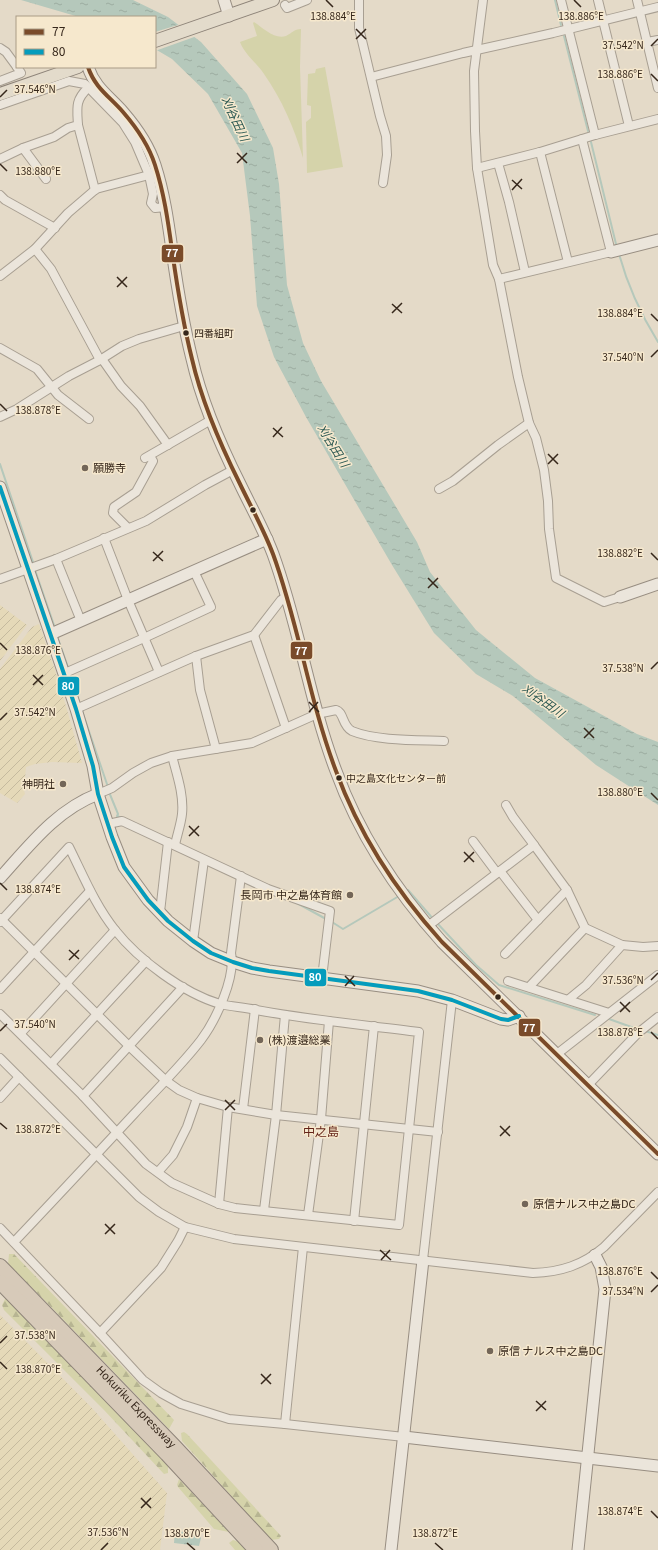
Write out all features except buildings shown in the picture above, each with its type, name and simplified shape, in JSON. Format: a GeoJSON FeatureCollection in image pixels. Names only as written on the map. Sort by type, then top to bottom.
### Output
{"type":"FeatureCollection","features":[{"type":"Feature","properties":{"kind":"highway","name":"Hokuriku Expressway"},"geometry":{"type":"LineString","coordinates":[[0,1266],[174,1446],[271,1550]]}},
{"type":"Feature","properties":{"kind":"highway","name":"Hokuriku Expressway"},"geometry":{"type":"LineString","coordinates":[[0,1282],[167,1454],[256,1550]]}},
{"type":"Feature","properties":{"kind":"main road"},"geometry":{"type":"LineString","coordinates":[[156,41],[229,16],[279,3]]}},
{"type":"Feature","properties":{"kind":"main road"},"geometry":{"type":"LineString","coordinates":[[0,94],[75,68]]}},
{"type":"Feature","properties":{"kind":"street"},"geometry":{"type":"LineString","coordinates":[[224,0],[229,16]]}},
{"type":"Feature","properties":{"kind":"street"},"geometry":{"type":"LineString","coordinates":[[279,3],[287,8],[307,0]]}},
{"type":"Feature","properties":{"kind":"street"},"geometry":{"type":"LineString","coordinates":[[359,0],[358,28],[386,136],[387,155],[383,183]]}},
{"type":"Feature","properties":{"kind":"street"},"geometry":{"type":"LineString","coordinates":[[483,0],[476,50],[474,89],[477,168],[493,265],[499,279],[518,377],[529,423],[536,438],[544,470],[550,536],[556,578],[604,602],[658,584]]}},
{"type":"Feature","properties":{"kind":"street"},"geometry":{"type":"LineString","coordinates":[[561,0],[595,135]]}},
{"type":"Feature","properties":{"kind":"street"},"geometry":{"type":"LineString","coordinates":[[598,0],[629,126]]}},
{"type":"Feature","properties":{"kind":"street"},"geometry":{"type":"LineString","coordinates":[[637,0],[657,78],[658,88]]}},
{"type":"Feature","properties":{"kind":"street"},"geometry":{"type":"LineString","coordinates":[[371,77],[476,50],[658,7]]}},
{"type":"Feature","properties":{"kind":"street"},"geometry":{"type":"LineString","coordinates":[[647,42],[658,40]]}},
{"type":"Feature","properties":{"kind":"street"},"geometry":{"type":"LineString","coordinates":[[0,48],[6,52],[16,66]]}},
{"type":"Feature","properties":{"kind":"street"},"geometry":{"type":"LineString","coordinates":[[0,81],[21,74],[18,68]]}},
{"type":"Feature","properties":{"kind":"street"},"geometry":{"type":"LineString","coordinates":[[88,68],[95,83],[121,110],[141,135],[154,161],[166,207],[184,326],[198,383],[211,420],[233,470],[267,539],[287,596],[317,714],[338,776],[368,840],[397,885],[442,942],[658,1154]]}},
{"type":"Feature","properties":{"kind":"street"},"geometry":{"type":"LineString","coordinates":[[0,106],[69,81],[85,84],[127,128],[138,148],[149,174],[153,194],[151,203],[155,208],[166,207]]}},
{"type":"Feature","properties":{"kind":"street"},"geometry":{"type":"LineString","coordinates":[[88,88],[78,100],[78,125],[95,190]]}},
{"type":"Feature","properties":{"kind":"street"},"geometry":{"type":"LineString","coordinates":[[477,168],[658,119]]}},
{"type":"Feature","properties":{"kind":"street"},"geometry":{"type":"LineString","coordinates":[[0,159],[23,148],[54,137],[68,128],[78,125]]}},
{"type":"Feature","properties":{"kind":"street"},"geometry":{"type":"LineString","coordinates":[[582,139],[611,252]]}},
{"type":"Feature","properties":{"kind":"street"},"geometry":{"type":"LineString","coordinates":[[23,148],[46,179]]}},
{"type":"Feature","properties":{"kind":"street"},"geometry":{"type":"LineString","coordinates":[[540,152],[568,262]]}},
{"type":"Feature","properties":{"kind":"street"},"geometry":{"type":"LineString","coordinates":[[498,163],[509,202],[525,272]]}},
{"type":"Feature","properties":{"kind":"street"},"geometry":{"type":"LineString","coordinates":[[0,276],[35,248],[68,213],[95,190],[149,174]]}},
{"type":"Feature","properties":{"kind":"street"},"geometry":{"type":"LineString","coordinates":[[0,195],[5,200],[55,228]]}},
{"type":"Feature","properties":{"kind":"street"},"geometry":{"type":"LineString","coordinates":[[499,279],[658,240]]}},
{"type":"Feature","properties":{"kind":"street"},"geometry":{"type":"LineString","coordinates":[[35,248],[51,269],[101,359],[121,386],[140,406],[168,445]]}},
{"type":"Feature","properties":{"kind":"street"},"geometry":{"type":"LineString","coordinates":[[0,417],[17,410],[52,387],[122,346],[133,341],[184,326]]}},
{"type":"Feature","properties":{"kind":"street"},"geometry":{"type":"LineString","coordinates":[[2,352],[37,369],[58,395],[89,419]]}},
{"type":"Feature","properties":{"kind":"street"},"geometry":{"type":"LineString","coordinates":[[128,528],[113,513],[114,508],[136,492],[153,462],[148,457],[211,420]]}},
{"type":"Feature","properties":{"kind":"street"},"geometry":{"type":"LineString","coordinates":[[439,489],[453,482],[498,445],[529,423]]}},
{"type":"Feature","properties":{"kind":"street"},"geometry":{"type":"LineString","coordinates":[[0,579],[56,560],[146,521],[205,485],[233,470]]}},
{"type":"Feature","properties":{"kind":"street"},"geometry":{"type":"LineString","coordinates":[[0,487],[65,673],[92,766],[98,794],[124,867],[148,900],[168,921],[211,953],[233,962],[264,970],[418,991],[452,1000],[501,1019],[508,1020],[519,1016]]}},
{"type":"Feature","properties":{"kind":"street"},"geometry":{"type":"LineString","coordinates":[[104,538],[128,600],[159,672]]}},
{"type":"Feature","properties":{"kind":"street"},"geometry":{"type":"LineString","coordinates":[[51,634],[267,539]]}},
{"type":"Feature","properties":{"kind":"street"},"geometry":{"type":"LineString","coordinates":[[56,560],[81,621]]}},
{"type":"Feature","properties":{"kind":"street"},"geometry":{"type":"LineString","coordinates":[[65,673],[210,607],[194,571]]}},
{"type":"Feature","properties":{"kind":"street"},"geometry":{"type":"LineString","coordinates":[[76,709],[196,656],[254,634],[281,600],[287,596]]}},
{"type":"Feature","properties":{"kind":"street"},"geometry":{"type":"LineString","coordinates":[[254,634],[286,728]]}},
{"type":"Feature","properties":{"kind":"street"},"geometry":{"type":"LineString","coordinates":[[196,656],[200,690],[216,749]]}},
{"type":"Feature","properties":{"kind":"street"},"geometry":{"type":"LineString","coordinates":[[0,878],[45,828],[60,814],[83,799],[112,788],[142,767],[172,756],[252,743],[317,714],[339,711],[346,728],[370,736],[444,741]]}},
{"type":"Feature","properties":{"kind":"street"},"geometry":{"type":"LineString","coordinates":[[160,912],[171,844],[182,814],[182,793],[172,756]]}},
{"type":"Feature","properties":{"kind":"street"},"geometry":{"type":"LineString","coordinates":[[506,805],[512,817],[567,890],[585,928],[622,945],[642,947],[658,946]]}},
{"type":"Feature","properties":{"kind":"street"},"geometry":{"type":"LineString","coordinates":[[108,824],[122,821],[268,889],[330,911],[322,978]]}},
{"type":"Feature","properties":{"kind":"street"},"geometry":{"type":"LineString","coordinates":[[473,841],[538,920]]}},
{"type":"Feature","properties":{"kind":"street"},"geometry":{"type":"LineString","coordinates":[[428,926],[534,845]]}},
{"type":"Feature","properties":{"kind":"street"},"geometry":{"type":"LineString","coordinates":[[0,1014],[83,1096],[146,1164],[172,1183],[219,1204],[235,1208],[399,1225],[409,1128],[419,1032],[285,1015],[221,1004],[183,987],[146,961],[115,930],[90,891],[69,847],[1,920],[165,1080],[179,1090],[197,1098],[228,1107],[276,1115],[409,1128],[438,1132]]}},
{"type":"Feature","properties":{"kind":"street"},"geometry":{"type":"LineString","coordinates":[[193,941],[204,860]]}},
{"type":"Feature","properties":{"kind":"street"},"geometry":{"type":"LineString","coordinates":[[14,1242],[165,1080],[201,1040],[210,1026],[221,1004],[232,971],[233,962],[231,953],[241,876]]}},
{"type":"Feature","properties":{"kind":"street"},"geometry":{"type":"LineString","coordinates":[[505,954],[567,890]]}},
{"type":"Feature","properties":{"kind":"street"},"geometry":{"type":"LineString","coordinates":[[0,989],[90,891]]}},
{"type":"Feature","properties":{"kind":"street"},"geometry":{"type":"LineString","coordinates":[[529,987],[585,928]]}},
{"type":"Feature","properties":{"kind":"street"},"geometry":{"type":"LineString","coordinates":[[21,1034],[115,930]]}},
{"type":"Feature","properties":{"kind":"street"},"geometry":{"type":"LineString","coordinates":[[569,1000],[586,985],[622,945]]}},
{"type":"Feature","properties":{"kind":"street"},"geometry":{"type":"LineString","coordinates":[[51,1064],[98,1015],[146,961]]}},
{"type":"Feature","properties":{"kind":"street"},"geometry":{"type":"LineString","coordinates":[[557,1054],[658,975]]}},
{"type":"Feature","properties":{"kind":"street"},"geometry":{"type":"LineString","coordinates":[[508,980],[609,1013]]}},
{"type":"Feature","properties":{"kind":"street"},"geometry":{"type":"LineString","coordinates":[[83,1096],[183,987]]}},
{"type":"Feature","properties":{"kind":"street"},"geometry":{"type":"LineString","coordinates":[[391,1550],[452,1000]]}},
{"type":"Feature","properties":{"kind":"street"},"geometry":{"type":"LineString","coordinates":[[243,1109],[255,1009]]}},
{"type":"Feature","properties":{"kind":"street"},"geometry":{"type":"LineString","coordinates":[[264,1210],[276,1115],[285,1015]]}},
{"type":"Feature","properties":{"kind":"street"},"geometry":{"type":"LineString","coordinates":[[588,1085],[638,1034],[658,1017]]}},
{"type":"Feature","properties":{"kind":"street"},"geometry":{"type":"LineString","coordinates":[[308,1215],[321,1119],[329,1021]]}},
{"type":"Feature","properties":{"kind":"street"},"geometry":{"type":"LineString","coordinates":[[354,1220],[374,1026]]}},
{"type":"Feature","properties":{"kind":"street"},"geometry":{"type":"LineString","coordinates":[[0,1058],[139,1197],[159,1212],[185,1227],[234,1239],[533,1273],[547,1273],[583,1263],[595,1255],[658,1192]]}},
{"type":"Feature","properties":{"kind":"street"},"geometry":{"type":"LineString","coordinates":[[0,1098],[19,1077]]}},
{"type":"Feature","properties":{"kind":"street"},"geometry":{"type":"LineString","coordinates":[[158,1172],[173,1155],[187,1127],[197,1098]]}},
{"type":"Feature","properties":{"kind":"street"},"geometry":{"type":"LineString","coordinates":[[219,1204],[228,1107]]}},
{"type":"Feature","properties":{"kind":"street"},"geometry":{"type":"LineString","coordinates":[[100,1333],[161,1268],[178,1242],[185,1227]]}},
{"type":"Feature","properties":{"kind":"street"},"geometry":{"type":"LineString","coordinates":[[0,1228],[143,1380],[161,1393],[182,1404],[229,1419],[658,1466]]}},
{"type":"Feature","properties":{"kind":"street"},"geometry":{"type":"LineString","coordinates":[[285,1424],[303,1247]]}},
{"type":"Feature","properties":{"kind":"street"},"geometry":{"type":"LineString","coordinates":[[578,1550],[606,1289],[601,1268],[595,1255]]}},
{"type":"Feature","properties":{"kind":"shaded area"},"geometry":{"type":"Polygon","coordinates":[[[0,605],[27,625],[0,661],[0,605]]]}},
{"type":"Feature","properties":{"kind":"shaded area"},"geometry":{"type":"Polygon","coordinates":[[[39,624],[60,685],[82,763],[52,762],[35,764],[26,767],[25,794],[17,803],[0,793],[0,669],[32,627],[39,624]]]}},
{"type":"Feature","properties":{"kind":"shaded area"},"geometry":{"type":"Polygon","coordinates":[[[0,1315],[92,1408],[167,1493],[160,1550],[0,1550],[0,1315]]]}},
{"type":"Feature","properties":{"kind":"green space"},"geometry":{"type":"Polygon","coordinates":[[[254,22],[269,33],[282,37],[295,30],[301,29],[300,67],[303,158],[296,135],[282,104],[264,74],[242,47],[240,42],[257,36],[254,22]]]}},
{"type":"Feature","properties":{"kind":"green space"},"geometry":{"type":"Polygon","coordinates":[[[325,67],[343,167],[307,173],[306,122],[311,118],[311,106],[307,105],[308,74],[315,73],[316,69],[325,67]]]}},
{"type":"Feature","properties":{"kind":"green space"},"geometry":{"type":"Polygon","coordinates":[[[9,1254],[14,1254],[174,1420],[169,1429],[8,1264],[9,1254]]]}},
{"type":"Feature","properties":{"kind":"green space"},"geometry":{"type":"Polygon","coordinates":[[[7,1295],[168,1464],[168,1473],[164,1474],[104,1410],[4,1310],[2,1305],[7,1295]]]}},
{"type":"Feature","properties":{"kind":"green space"},"geometry":{"type":"Polygon","coordinates":[[[184,1432],[281,1536],[279,1539],[271,1540],[182,1441],[181,1433],[184,1432]]]}},
{"type":"Feature","properties":{"kind":"green space"},"geometry":{"type":"Polygon","coordinates":[[[179,1479],[229,1532],[214,1529],[178,1487],[177,1485],[179,1479]]]}},
{"type":"Feature","properties":{"kind":"green space"},"geometry":{"type":"Polygon","coordinates":[[[233,1540],[243,1543],[250,1550],[235,1550],[229,1543],[233,1540]]]}},
{"type":"Feature","properties":{"kind":"water","name":"刈谷田川"},"geometry":{"type":"Polygon","coordinates":[[[21,0],[133,0],[168,17],[201,42],[247,94],[273,148],[279,184],[287,285],[303,343],[321,381],[417,542],[430,572],[476,630],[535,678],[637,734],[658,742],[658,805],[596,765],[513,696],[476,674],[434,633],[392,565],[306,417],[274,357],[257,306],[250,216],[242,153],[208,94],[172,59],[156,50],[156,16],[76,16],[21,0]]]}},
{"type":"Feature","properties":{"kind":"water"},"geometry":{"type":"Polygon","coordinates":[[[175,1531],[197,1533],[201,1538],[199,1546],[174,1543],[175,1531]]]}},
{"type":"Feature","properties":{"kind":"pier"},"geometry":{"type":"Polygon","coordinates":[[[181,24],[197,36],[156,51],[156,32],[181,24]]]}},
{"type":"Feature","properties":{"kind":"waterway"},"geometry":{"type":"LineString","coordinates":[[555,0],[561,25]]}},
{"type":"Feature","properties":{"kind":"waterway"},"geometry":{"type":"LineString","coordinates":[[564,36],[588,131]]}},
{"type":"Feature","properties":{"kind":"waterway"},"geometry":{"type":"LineString","coordinates":[[591,142],[616,244]]}},
{"type":"Feature","properties":{"kind":"waterway"},"geometry":{"type":"LineString","coordinates":[[619,254],[626,278],[635,300],[658,342]]}},
{"type":"Feature","properties":{"kind":"waterway"},"geometry":{"type":"LineString","coordinates":[[0,464],[34,565]]}},
{"type":"Feature","properties":{"kind":"waterway"},"geometry":{"type":"LineString","coordinates":[[35,570],[55,628]]}},
{"type":"Feature","properties":{"kind":"waterway"},"geometry":{"type":"LineString","coordinates":[[57,636],[69,670]]}},
{"type":"Feature","properties":{"kind":"waterway"},"geometry":{"type":"LineString","coordinates":[[70,674],[77,696]]}},
{"type":"Feature","properties":{"kind":"waterway"},"geometry":{"type":"LineString","coordinates":[[81,708],[108,787]]}},
{"type":"Feature","properties":{"kind":"waterway"},"geometry":{"type":"LineString","coordinates":[[109,792],[118,814],[117,816],[122,818]]}},
{"type":"Feature","properties":{"kind":"waterway"},"geometry":{"type":"LineString","coordinates":[[406,891],[408,890],[434,920]]}},
{"type":"Feature","properties":{"kind":"waterway"},"geometry":{"type":"LineString","coordinates":[[332,922],[343,929],[399,896]]}},
{"type":"Feature","properties":{"kind":"waterway"},"geometry":{"type":"LineString","coordinates":[[295,902],[326,919]]}},
{"type":"Feature","properties":{"kind":"waterway"},"geometry":{"type":"LineString","coordinates":[[437,923],[476,965],[499,985],[595,1015]]}},
{"type":"Feature","properties":{"kind":"waterway"},"geometry":{"type":"LineString","coordinates":[[609,1019],[637,1029]]}},
{"type":"Feature","properties":{"kind":"waterway"},"geometry":{"type":"LineString","coordinates":[[645,1031],[658,1035]]}},
{"type":"Feature","properties":{"kind":"transit line","name":"77"},"geometry":{"type":"LineString","coordinates":[[88,68],[94,81],[123,112],[137,130],[146,144],[155,165],[165,207],[186,332],[196,375],[206,407],[273,554],[290,608],[318,717],[345,794],[368,840],[395,883],[425,923],[442,942],[658,1154]]}},
{"type":"Feature","properties":{"kind":"transit line","name":"80"},"geometry":{"type":"LineString","coordinates":[[0,487],[76,709],[93,766],[98,794],[112,837],[124,867],[148,900],[168,921],[211,953],[252,968],[418,991],[452,1000],[501,1019],[508,1020],[519,1016]]}},
{"type":"Feature","properties":{"kind":"place","name":"四番組町"},"geometry":{"type":"Point","coordinates":[186,333]}},
{"type":"Feature","properties":{"kind":"place","name":"願勝寺"},"geometry":{"type":"Point","coordinates":[85,468]}},
{"type":"Feature","properties":{"kind":"place","name":"中之島文化センター前"},"geometry":{"type":"Point","coordinates":[339,778]}},
{"type":"Feature","properties":{"kind":"place","name":"神明社"},"geometry":{"type":"Point","coordinates":[63,784]}},
{"type":"Feature","properties":{"kind":"place","name":"長岡市 中之島体育館"},"geometry":{"type":"Point","coordinates":[350,895]}},
{"type":"Feature","properties":{"kind":"place","name":"(株)渡邉総業"},"geometry":{"type":"Point","coordinates":[260,1040]}},
{"type":"Feature","properties":{"kind":"place","name":"原信ナルス中之島DC"},"geometry":{"type":"Point","coordinates":[525,1204]}},
{"type":"Feature","properties":{"kind":"place","name":"原信 ナルス中之島DC"},"geometry":{"type":"Point","coordinates":[490,1351]}},
{"type":"Feature","properties":{"kind":"district","name":"中之島"},"geometry":{"type":"Point","coordinates":[321,1132]}}]}
